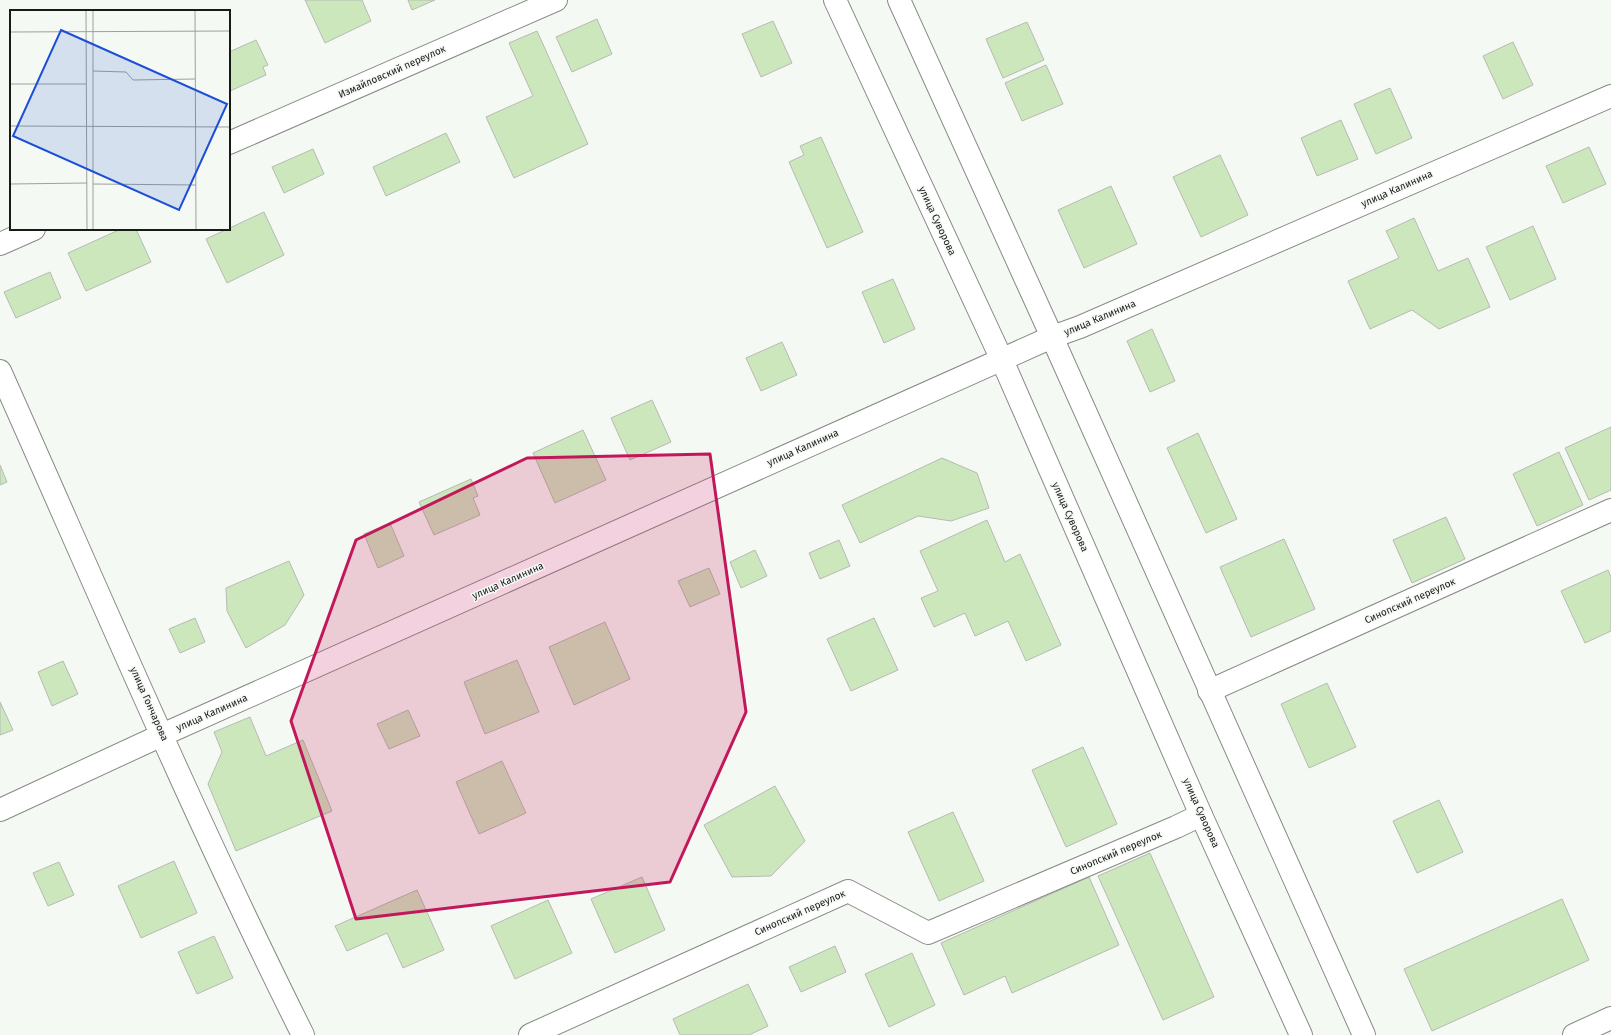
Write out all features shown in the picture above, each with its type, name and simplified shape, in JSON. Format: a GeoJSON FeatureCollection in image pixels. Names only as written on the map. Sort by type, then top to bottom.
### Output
{"type":"FeatureCollection","features":[{"type":"Feature","properties":{"kind":"street","name":"Измайловский переулок"},"geometry":{"type":"LineString","coordinates":[[230,143],[556,0]]}},
{"type":"Feature","properties":{"kind":"street","name":"улица Суворова"},"geometry":{"type":"LineString","coordinates":[[835,0],[1002,360],[1201,815],[1301,1035]]}},
{"type":"Feature","properties":{"kind":"street"},"geometry":{"type":"LineString","coordinates":[[898,0],[1052,337],[1364,1035]]}},
{"type":"Feature","properties":{"kind":"street","name":"улица Калинина"},"geometry":{"type":"LineString","coordinates":[[0,810],[162,735],[1052,337],[1080,327],[1611,96]]}},
{"type":"Feature","properties":{"kind":"street"},"geometry":{"type":"LineString","coordinates":[[0,244],[32,230]]}},
{"type":"Feature","properties":{"kind":"street","name":"улица Гончарова"},"geometry":{"type":"LineString","coordinates":[[0,371],[162,735],[267,964],[302,1035]]}},
{"type":"Feature","properties":{"kind":"street","name":"Синопский переулок"},"geometry":{"type":"LineString","coordinates":[[1209,691],[1611,510]]}},
{"type":"Feature","properties":{"kind":"street","name":"Синопский переулок"},"geometry":{"type":"LineString","coordinates":[[530,1035],[848,891],[928,933],[1201,815]]}},
{"type":"Feature","properties":{"kind":"street"},"geometry":{"type":"LineString","coordinates":[[1574,1035],[1611,1018]]}},
{"type":"Feature","properties":{"kind":"highlighted area"},"geometry":{"type":"Polygon","coordinates":[[[710,454],[746,712],[670,882],[356,919],[291,721],[356,540],[527,458],[710,454]]]}},
{"type":"Feature","properties":{"kind":"building"},"geometry":{"type":"Polygon","coordinates":[[[305,0],[362,0],[371,21],[325,43],[305,0]]]}},
{"type":"Feature","properties":{"kind":"building"},"geometry":{"type":"Polygon","coordinates":[[[408,0],[435,0],[412,10],[408,0]]]}},
{"type":"Feature","properties":{"kind":"building"},"geometry":{"type":"Polygon","coordinates":[[[597,19],[612,54],[572,72],[556,37],[597,19]]]}},
{"type":"Feature","properties":{"kind":"building"},"geometry":{"type":"Polygon","coordinates":[[[773,21],[792,63],[761,77],[742,34],[773,21]]]}},
{"type":"Feature","properties":{"kind":"building"},"geometry":{"type":"Polygon","coordinates":[[[1027,22],[1044,60],[1003,78],[986,39],[1027,22]]]}},
{"type":"Feature","properties":{"kind":"building"},"geometry":{"type":"Polygon","coordinates":[[[537,31],[588,144],[514,178],[486,117],[533,96],[509,43],[537,31]]]}},
{"type":"Feature","properties":{"kind":"building"},"geometry":{"type":"Polygon","coordinates":[[[256,40],[268,65],[263,67],[266,75],[230,91],[230,52],[256,40]]]}},
{"type":"Feature","properties":{"kind":"building"},"geometry":{"type":"Polygon","coordinates":[[[1513,42],[1533,85],[1503,99],[1483,56],[1513,42]]]}},
{"type":"Feature","properties":{"kind":"building"},"geometry":{"type":"Polygon","coordinates":[[[1046,65],[1063,104],[1022,121],[1005,83],[1046,65]]]}},
{"type":"Feature","properties":{"kind":"building"},"geometry":{"type":"Polygon","coordinates":[[[1390,88],[1412,138],[1376,154],[1354,104],[1390,88]]]}},
{"type":"Feature","properties":{"kind":"building"},"geometry":{"type":"Polygon","coordinates":[[[1341,120],[1358,159],[1317,176],[1301,138],[1341,120]]]}},
{"type":"Feature","properties":{"kind":"building"},"geometry":{"type":"Polygon","coordinates":[[[446,133],[460,162],[386,196],[373,167],[446,133]]]}},
{"type":"Feature","properties":{"kind":"building"},"geometry":{"type":"Polygon","coordinates":[[[821,137],[863,232],[827,248],[789,162],[804,155],[800,146],[821,137]]]}},
{"type":"Feature","properties":{"kind":"building"},"geometry":{"type":"Polygon","coordinates":[[[1589,147],[1606,184],[1563,203],[1546,166],[1589,147]]]}},
{"type":"Feature","properties":{"kind":"building"},"geometry":{"type":"Polygon","coordinates":[[[313,149],[324,174],[284,193],[272,167],[313,149]]]}},
{"type":"Feature","properties":{"kind":"building"},"geometry":{"type":"Polygon","coordinates":[[[1220,155],[1248,215],[1201,237],[1173,177],[1220,155]]]}},
{"type":"Feature","properties":{"kind":"building"},"geometry":{"type":"Polygon","coordinates":[[[1111,186],[1137,244],[1084,268],[1058,210],[1111,186]]]}},
{"type":"Feature","properties":{"kind":"building"},"geometry":{"type":"Polygon","coordinates":[[[264,212],[284,255],[227,283],[206,239],[225,230],[230,230],[230,228],[264,212]]]}},
{"type":"Feature","properties":{"kind":"building"},"geometry":{"type":"Polygon","coordinates":[[[1414,218],[1438,271],[1468,258],[1490,307],[1439,329],[1412,310],[1370,329],[1348,281],[1399,258],[1386,231],[1414,218]]]}},
{"type":"Feature","properties":{"kind":"building"},"geometry":{"type":"Polygon","coordinates":[[[1533,226],[1556,279],[1510,300],[1486,247],[1533,226]]]}},
{"type":"Feature","properties":{"kind":"building"},"geometry":{"type":"Polygon","coordinates":[[[119,230],[136,230],[151,262],[86,291],[68,253],[119,230]]]}},
{"type":"Feature","properties":{"kind":"building"},"geometry":{"type":"Polygon","coordinates":[[[50,272],[61,298],[16,318],[4,292],[50,272]]]}},
{"type":"Feature","properties":{"kind":"building"},"geometry":{"type":"Polygon","coordinates":[[[893,279],[915,329],[884,343],[862,292],[893,279]]]}},
{"type":"Feature","properties":{"kind":"building"},"geometry":{"type":"Polygon","coordinates":[[[1152,329],[1175,381],[1150,392],[1127,341],[1152,329]]]}},
{"type":"Feature","properties":{"kind":"building"},"geometry":{"type":"Polygon","coordinates":[[[782,342],[797,375],[761,391],[746,358],[782,342]]]}},
{"type":"Feature","properties":{"kind":"building"},"geometry":{"type":"Polygon","coordinates":[[[652,400],[671,442],[630,460],[611,418],[652,400]]]}},
{"type":"Feature","properties":{"kind":"building"},"geometry":{"type":"Polygon","coordinates":[[[1611,427],[1611,490],[1589,500],[1565,448],[1611,427]]]}},
{"type":"Feature","properties":{"kind":"building"},"geometry":{"type":"Polygon","coordinates":[[[583,430],[606,480],[555,503],[533,453],[583,430]]]}},
{"type":"Feature","properties":{"kind":"building"},"geometry":{"type":"Polygon","coordinates":[[[1198,433],[1237,519],[1206,533],[1167,448],[1198,433]]]}},
{"type":"Feature","properties":{"kind":"building"},"geometry":{"type":"Polygon","coordinates":[[[1559,452],[1583,505],[1537,526],[1513,474],[1559,452]]]}},
{"type":"Feature","properties":{"kind":"building"},"geometry":{"type":"Polygon","coordinates":[[[942,458],[977,473],[989,508],[951,521],[918,516],[860,543],[842,505],[942,458]]]}},
{"type":"Feature","properties":{"kind":"building"},"geometry":{"type":"Polygon","coordinates":[[[0,465],[7,482],[0,485],[0,465]]]}},
{"type":"Feature","properties":{"kind":"building"},"geometry":{"type":"Polygon","coordinates":[[[471,479],[478,496],[473,498],[480,515],[434,535],[419,502],[471,479]]]}},
{"type":"Feature","properties":{"kind":"building"},"geometry":{"type":"Polygon","coordinates":[[[1446,517],[1465,559],[1412,583],[1393,540],[1446,517]]]}},
{"type":"Feature","properties":{"kind":"building"},"geometry":{"type":"Polygon","coordinates":[[[987,520],[1005,562],[1020,554],[1061,645],[1026,661],[1008,621],[975,636],[965,613],[934,627],[921,598],[938,591],[920,551],[987,520]]]}},
{"type":"Feature","properties":{"kind":"building"},"geometry":{"type":"Polygon","coordinates":[[[390,523],[404,556],[378,568],[364,534],[390,523]]]}},
{"type":"Feature","properties":{"kind":"building"},"geometry":{"type":"Polygon","coordinates":[[[1284,539],[1315,609],[1251,637],[1220,567],[1284,539]]]}},
{"type":"Feature","properties":{"kind":"building"},"geometry":{"type":"Polygon","coordinates":[[[839,540],[850,566],[820,579],[809,553],[839,540]]]}},
{"type":"Feature","properties":{"kind":"building"},"geometry":{"type":"Polygon","coordinates":[[[755,550],[767,576],[741,588],[730,562],[755,550]]]}},
{"type":"Feature","properties":{"kind":"building"},"geometry":{"type":"Polygon","coordinates":[[[289,561],[304,595],[285,625],[246,648],[227,611],[226,588],[289,561]]]}},
{"type":"Feature","properties":{"kind":"building"},"geometry":{"type":"Polygon","coordinates":[[[709,568],[720,594],[690,607],[678,581],[709,568]]]}},
{"type":"Feature","properties":{"kind":"building"},"geometry":{"type":"Polygon","coordinates":[[[1608,570],[1611,577],[1611,631],[1585,643],[1561,591],[1608,570]]]}},
{"type":"Feature","properties":{"kind":"building"},"geometry":{"type":"Polygon","coordinates":[[[195,618],[205,642],[180,653],[169,629],[195,618]]]}},
{"type":"Feature","properties":{"kind":"building"},"geometry":{"type":"Polygon","coordinates":[[[874,618],[898,670],[851,691],[827,639],[874,618]]]}},
{"type":"Feature","properties":{"kind":"building"},"geometry":{"type":"Polygon","coordinates":[[[605,622],[630,679],[574,705],[549,647],[605,622]]]}},
{"type":"Feature","properties":{"kind":"building"},"geometry":{"type":"Polygon","coordinates":[[[517,660],[539,712],[485,734],[464,682],[517,660]]]}},
{"type":"Feature","properties":{"kind":"building"},"geometry":{"type":"Polygon","coordinates":[[[63,661],[78,694],[52,706],[38,672],[63,661]]]}},
{"type":"Feature","properties":{"kind":"building"},"geometry":{"type":"Polygon","coordinates":[[[1327,683],[1356,747],[1309,768],[1281,704],[1327,683]]]}},
{"type":"Feature","properties":{"kind":"building"},"geometry":{"type":"Polygon","coordinates":[[[0,702],[13,730],[0,735],[0,702]]]}},
{"type":"Feature","properties":{"kind":"building"},"geometry":{"type":"Polygon","coordinates":[[[408,710],[420,736],[389,749],[377,724],[408,710]]]}},
{"type":"Feature","properties":{"kind":"building"},"geometry":{"type":"Polygon","coordinates":[[[250,717],[266,756],[303,740],[332,811],[236,851],[208,784],[222,752],[214,732],[250,717]]]}},
{"type":"Feature","properties":{"kind":"building"},"geometry":{"type":"Polygon","coordinates":[[[1083,747],[1117,824],[1066,847],[1032,770],[1083,747]]]}},
{"type":"Feature","properties":{"kind":"building"},"geometry":{"type":"Polygon","coordinates":[[[502,761],[526,813],[479,834],[456,782],[502,761]]]}},
{"type":"Feature","properties":{"kind":"building"},"geometry":{"type":"Polygon","coordinates":[[[775,786],[805,841],[771,876],[732,877],[704,825],[775,786]]]}},
{"type":"Feature","properties":{"kind":"building"},"geometry":{"type":"Polygon","coordinates":[[[1439,800],[1463,852],[1417,873],[1393,821],[1439,800]]]}},
{"type":"Feature","properties":{"kind":"building"},"geometry":{"type":"Polygon","coordinates":[[[953,812],[984,881],[939,901],[908,832],[953,812]]]}},
{"type":"Feature","properties":{"kind":"building"},"geometry":{"type":"Polygon","coordinates":[[[1150,853],[1214,997],[1163,1020],[1098,876],[1150,853]]]}},
{"type":"Feature","properties":{"kind":"building"},"geometry":{"type":"Polygon","coordinates":[[[174,861],[197,913],[141,938],[118,886],[174,861]]]}},
{"type":"Feature","properties":{"kind":"building"},"geometry":{"type":"Polygon","coordinates":[[[59,862],[74,895],[48,906],[33,873],[59,862]]]}},
{"type":"Feature","properties":{"kind":"building"},"geometry":{"type":"Polygon","coordinates":[[[642,877],[665,930],[615,953],[591,899],[642,877]]]}},
{"type":"Feature","properties":{"kind":"building"},"geometry":{"type":"Polygon","coordinates":[[[1089,877],[1119,945],[1012,993],[1005,976],[964,995],[941,943],[1089,877]]]}},
{"type":"Feature","properties":{"kind":"building"},"geometry":{"type":"Polygon","coordinates":[[[417,890],[444,950],[403,968],[387,933],[347,951],[335,926],[417,890]]]}},
{"type":"Feature","properties":{"kind":"building"},"geometry":{"type":"Polygon","coordinates":[[[1562,899],[1589,960],[1432,1031],[1404,969],[1562,899]]]}},
{"type":"Feature","properties":{"kind":"building"},"geometry":{"type":"Polygon","coordinates":[[[548,900],[572,953],[515,979],[491,926],[548,900]]]}},
{"type":"Feature","properties":{"kind":"building"},"geometry":{"type":"Polygon","coordinates":[[[214,936],[233,978],[197,994],[178,952],[214,936]]]}},
{"type":"Feature","properties":{"kind":"building"},"geometry":{"type":"Polygon","coordinates":[[[835,946],[846,972],[801,992],[789,967],[835,946]]]}},
{"type":"Feature","properties":{"kind":"building"},"geometry":{"type":"Polygon","coordinates":[[[912,953],[935,1005],[889,1027],[865,974],[912,953]]]}},
{"type":"Feature","properties":{"kind":"building"},"geometry":{"type":"Polygon","coordinates":[[[748,984],[768,1026],[749,1035],[680,1035],[673,1019],[748,984]]]}}]}
